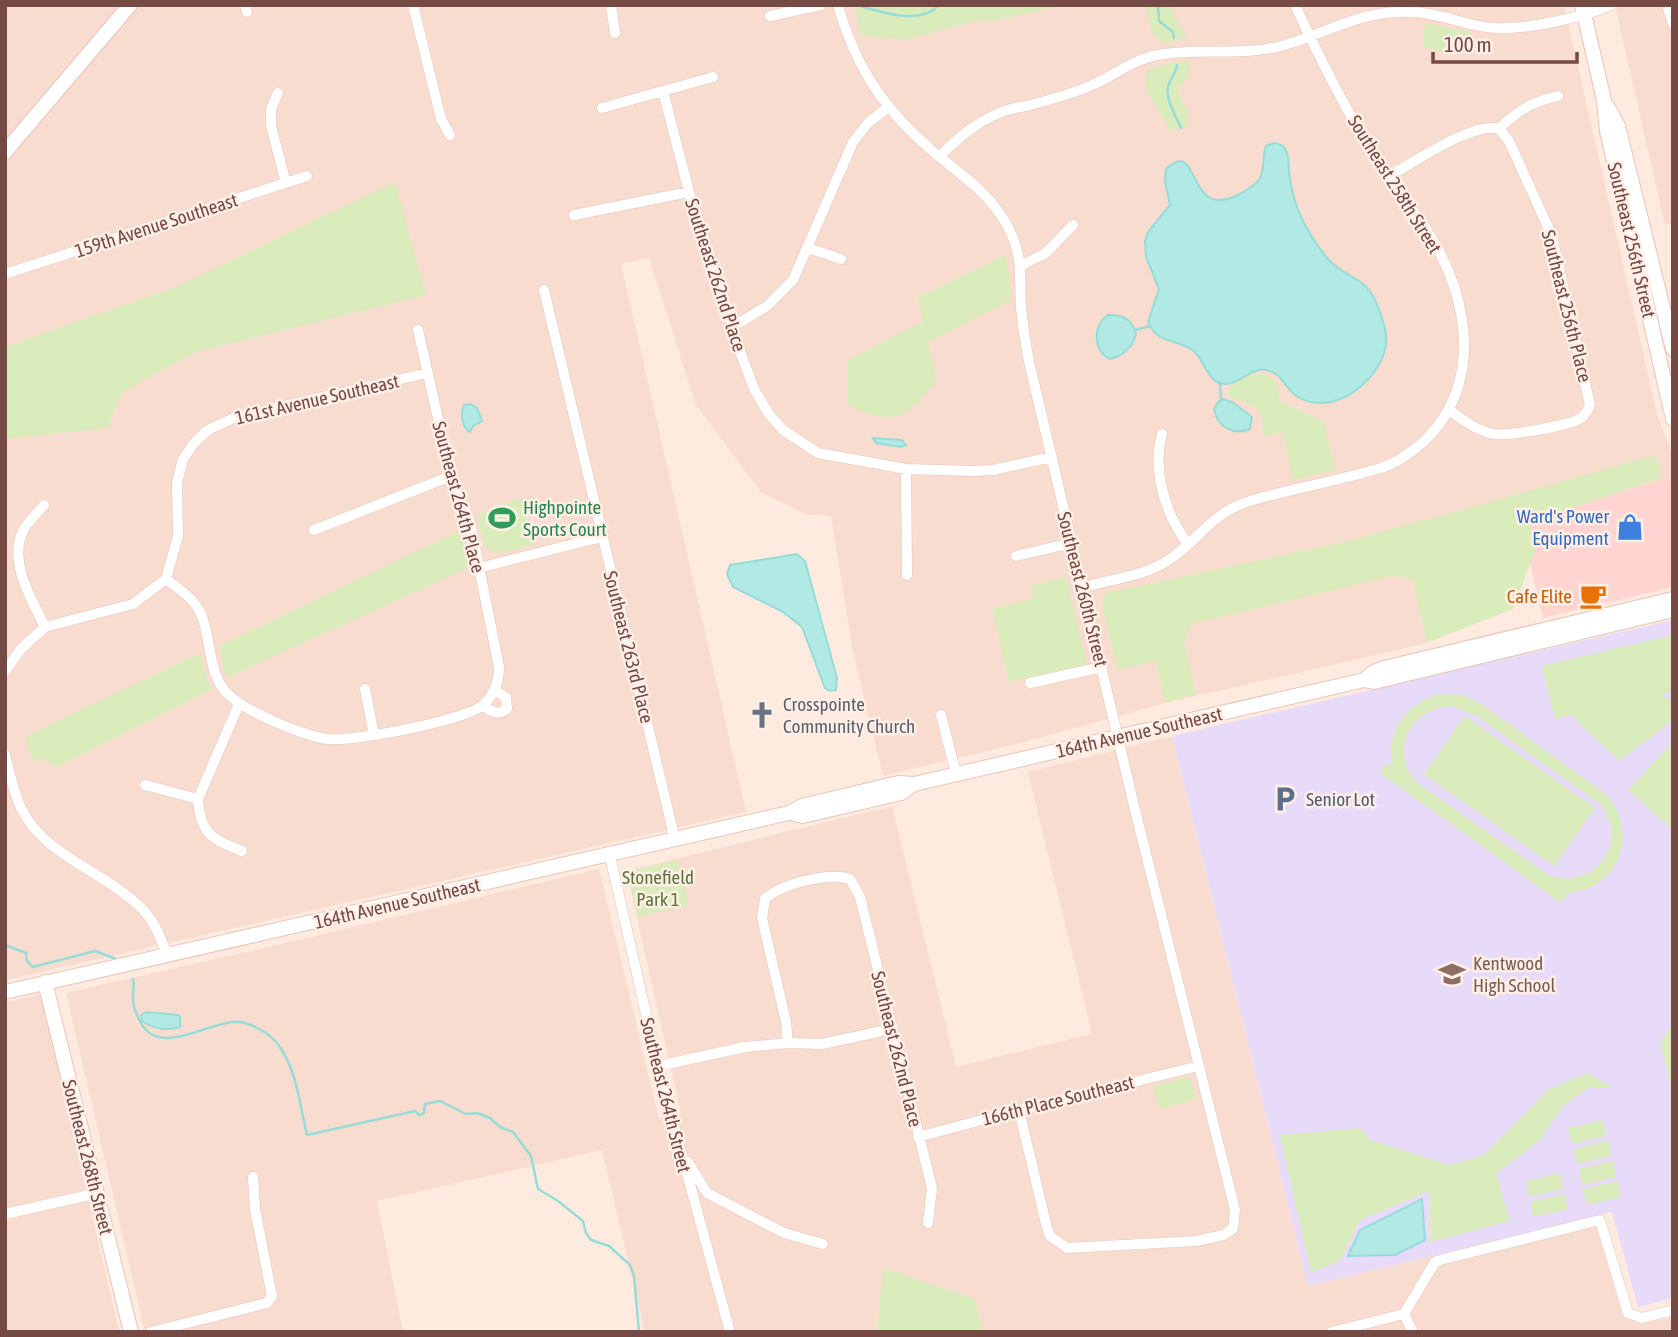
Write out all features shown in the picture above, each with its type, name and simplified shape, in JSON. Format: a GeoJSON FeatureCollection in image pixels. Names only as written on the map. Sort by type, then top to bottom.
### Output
{"type":"FeatureCollection","features":[{"type":"Feature","properties":{"kind":"street"},"geometry":{"type":"LineString","coordinates":[[5,152],[130,5]]}},
{"type":"Feature","properties":{"kind":"street"},"geometry":{"type":"LineString","coordinates":[[413,5],[441,119],[450,135]]}},
{"type":"Feature","properties":{"kind":"street"},"geometry":{"type":"LineString","coordinates":[[611,5],[615,33]]}},
{"type":"Feature","properties":{"kind":"street"},"geometry":{"type":"LineString","coordinates":[[770,16],[821,5]]}},
{"type":"Feature","properties":{"kind":"street","name":"Southeast 260th Street"},"geometry":{"type":"LineString","coordinates":[[838,5],[846,35],[862,69],[887,108],[939,157],[982,191],[998,210],[1015,243],[1021,265],[1021,308],[1027,351],[1118,736],[1235,1210],[1233,1228],[1224,1235],[1196,1241],[1066,1248],[1050,1236],[1047,1228],[1019,1110]]}},
{"type":"Feature","properties":{"kind":"street","name":"Southeast 258th Street"},"geometry":{"type":"LineString","coordinates":[[1295,5],[1309,36],[1387,177],[1426,228],[1451,276],[1465,336],[1458,390],[1450,411]]}},
{"type":"Feature","properties":{"kind":"street"},"geometry":{"type":"LineString","coordinates":[[939,157],[961,135],[1001,111],[1068,95],[1095,84],[1129,64],[1155,55],[1186,51],[1262,50],[1345,22],[1413,8],[1495,29],[1519,27],[1583,9],[1611,5]]}},
{"type":"Feature","properties":{"kind":"street"},"geometry":{"type":"LineString","coordinates":[[1667,5],[1673,24]]}},
{"type":"Feature","properties":{"kind":"street","name":"Southeast 256th Street"},"geometry":{"type":"LineString","coordinates":[[1583,9],[1604,100],[1607,131],[1673,419]]}},
{"type":"Feature","properties":{"kind":"street"},"geometry":{"type":"LineString","coordinates":[[601,108],[713,77]]}},
{"type":"Feature","properties":{"kind":"street","name":"Southeast 262nd Place"},"geometry":{"type":"LineString","coordinates":[[663,91],[689,192],[732,327],[759,398],[783,430],[818,453],[906,468],[993,470],[1052,457]]}},
{"type":"Feature","properties":{"kind":"street"},"geometry":{"type":"LineString","coordinates":[[278,93],[271,109],[271,126],[286,183]]}},
{"type":"Feature","properties":{"kind":"street"},"geometry":{"type":"LineString","coordinates":[[1387,177],[1469,132],[1487,127],[1499,129],[1521,108],[1558,96]]}},
{"type":"Feature","properties":{"kind":"street","name":"Southeast 256th Street"},"geometry":{"type":"LineString","coordinates":[[1604,100],[1618,126],[1673,349]]}},
{"type":"Feature","properties":{"kind":"street"},"geometry":{"type":"LineString","coordinates":[[732,327],[767,306],[793,281],[852,142],[868,123],[887,108]]}},
{"type":"Feature","properties":{"kind":"street","name":"Southeast 256th Place"},"geometry":{"type":"LineString","coordinates":[[1450,411],[1475,428],[1494,434],[1510,434],[1572,422],[1583,417],[1588,411],[1590,397],[1552,236],[1509,141],[1499,129]]}},
{"type":"Feature","properties":{"kind":"street","name":"159th Avenue Southeast"},"geometry":{"type":"LineString","coordinates":[[5,274],[307,176]]}},
{"type":"Feature","properties":{"kind":"street"},"geometry":{"type":"LineString","coordinates":[[574,215],[689,192]]}},
{"type":"Feature","properties":{"kind":"street"},"geometry":{"type":"LineString","coordinates":[[1021,265],[1046,253],[1073,225]]}},
{"type":"Feature","properties":{"kind":"street"},"geometry":{"type":"LineString","coordinates":[[808,248],[841,259]]}},
{"type":"Feature","properties":{"kind":"street","name":"Southeast 263rd Place"},"geometry":{"type":"LineString","coordinates":[[544,290],[675,840]]}},
{"type":"Feature","properties":{"kind":"street","name":"Southeast 264th Place"},"geometry":{"type":"LineString","coordinates":[[418,330],[451,476],[470,522],[499,667],[499,678],[484,704]]}},
{"type":"Feature","properties":{"kind":"street","name":"161st Avenue Southeast"},"geometry":{"type":"LineString","coordinates":[[166,579],[178,536],[177,483],[183,459],[194,443],[208,430],[236,417],[426,373]]}},
{"type":"Feature","properties":{"kind":"street"},"geometry":{"type":"LineString","coordinates":[[1083,587],[1156,568],[1175,556],[1216,519],[1241,503],[1390,465],[1414,449],[1450,411]]}},
{"type":"Feature","properties":{"kind":"street"},"geometry":{"type":"LineString","coordinates":[[1162,434],[1158,465],[1170,516],[1187,543]]}},
{"type":"Feature","properties":{"kind":"street"},"geometry":{"type":"LineString","coordinates":[[906,468],[906,575]]}},
{"type":"Feature","properties":{"kind":"street"},"geometry":{"type":"LineString","coordinates":[[314,530],[451,476]]}},
{"type":"Feature","properties":{"kind":"street"},"geometry":{"type":"LineString","coordinates":[[44,505],[23,531],[19,551],[20,569],[45,627]]}},
{"type":"Feature","properties":{"kind":"street"},"geometry":{"type":"LineString","coordinates":[[479,568],[602,537]]}},
{"type":"Feature","properties":{"kind":"street"},"geometry":{"type":"LineString","coordinates":[[1016,556],[1072,543]]}},
{"type":"Feature","properties":{"kind":"street"},"geometry":{"type":"LineString","coordinates":[[5,671],[21,649],[45,627],[133,604],[166,579],[187,595],[201,613],[218,680],[227,694],[239,704],[315,736],[330,739],[374,735],[465,714],[484,704],[500,713],[507,709],[506,697],[494,690]]}},
{"type":"Feature","properties":{"kind":"street","name":"164th Avenue Southeast"},"geometry":{"type":"LineString","coordinates":[[1364,680],[1384,668],[1673,599]]}},
{"type":"Feature","properties":{"kind":"street","name":"164th Avenue Southeast"},"geometry":{"type":"LineString","coordinates":[[5,992],[610,856],[789,813],[802,806],[898,783],[914,784],[1364,680],[1374,682],[1673,610]]}},
{"type":"Feature","properties":{"kind":"street"},"geometry":{"type":"LineString","coordinates":[[1030,683],[1102,667]]}},
{"type":"Feature","properties":{"kind":"street"},"geometry":{"type":"LineString","coordinates":[[365,689],[374,735]]}},
{"type":"Feature","properties":{"kind":"street"},"geometry":{"type":"LineString","coordinates":[[239,704],[198,799],[203,827],[211,836],[242,851]]}},
{"type":"Feature","properties":{"kind":"street"},"geometry":{"type":"LineString","coordinates":[[941,715],[956,774]]}},
{"type":"Feature","properties":{"kind":"street"},"geometry":{"type":"LineString","coordinates":[[5,754],[14,789],[23,811],[34,827],[56,850],[146,912],[167,954]]}},
{"type":"Feature","properties":{"kind":"street"},"geometry":{"type":"LineString","coordinates":[[145,785],[198,799]]}},
{"type":"Feature","properties":{"kind":"street","name":"Southeast 264th Street"},"geometry":{"type":"LineString","coordinates":[[610,856],[658,1066],[730,1332]]}},
{"type":"Feature","properties":{"kind":"street","name":"Southeast 262nd Place"},"geometry":{"type":"LineString","coordinates":[[788,1043],[786,1022],[762,918],[765,899],[775,890],[835,875],[850,879],[860,897],[932,1188],[928,1223]]}},
{"type":"Feature","properties":{"kind":"street","name":"Southeast 268th Street"},"geometry":{"type":"LineString","coordinates":[[45,982],[131,1332]]}},
{"type":"Feature","properties":{"kind":"street"},"geometry":{"type":"LineString","coordinates":[[658,1066],[745,1047],[788,1043],[822,1044],[892,1029]]}},
{"type":"Feature","properties":{"kind":"street","name":"166th Place Southeast"},"geometry":{"type":"LineString","coordinates":[[918,1137],[1199,1066]]}},
{"type":"Feature","properties":{"kind":"street"},"geometry":{"type":"LineString","coordinates":[[677,1139],[691,1170],[707,1193],[733,1209],[784,1233],[823,1244]]}},
{"type":"Feature","properties":{"kind":"street"},"geometry":{"type":"LineString","coordinates":[[151,1332],[267,1303],[272,1296],[255,1209],[253,1177]]}},
{"type":"Feature","properties":{"kind":"street"},"geometry":{"type":"LineString","coordinates":[[5,1214],[98,1193]]}},
{"type":"Feature","properties":{"kind":"street"},"geometry":{"type":"LineString","coordinates":[[1332,1332],[1404,1314],[1435,1262],[1440,1259],[1600,1220],[1628,1313],[1642,1318],[1673,1310]]}},
{"type":"Feature","properties":{"kind":"street"},"geometry":{"type":"LineString","coordinates":[[1404,1314],[1413,1332]]}},
{"type":"Feature","properties":{"kind":"shaded area"},"geometry":{"type":"Polygon","coordinates":[[[5,5],[1564,5],[1657,414],[1673,456],[1673,479],[1404,541],[1427,643],[1165,703],[1024,742],[883,776],[853,651],[831,516],[806,514],[761,492],[696,405],[649,258],[621,264],[746,812],[5,980],[5,5]]]}},
{"type":"Feature","properties":{"kind":"shaded area"},"geometry":{"type":"Polygon","coordinates":[[[1615,5],[1673,5],[1673,224],[1665,225],[1615,5]]]}},
{"type":"Feature","properties":{"kind":"shaded area"},"geometry":{"type":"Polygon","coordinates":[[[1673,479],[1673,587],[1543,618],[1519,516],[1673,479]]]}},
{"type":"Feature","properties":{"kind":"shaded area","name":"Kentwood High School"},"geometry":{"type":"Polygon","coordinates":[[[1673,620],[1673,1298],[1638,1307],[1612,1212],[1308,1286],[1172,736],[1673,620]]]}},
{"type":"Feature","properties":{"kind":"shaded area"},"geometry":{"type":"Polygon","coordinates":[[[1172,736],[1308,1286],[1447,1252],[1451,1262],[1596,1226],[1622,1315],[1641,1324],[1673,1317],[1673,1332],[983,1332],[975,1299],[884,1269],[877,1332],[645,1332],[602,1150],[377,1201],[403,1332],[145,1332],[66,993],[599,869],[659,1119],[681,1114],[629,882],[635,869],[892,806],[956,1067],[1092,1034],[1028,772],[1172,736]]]}},
{"type":"Feature","properties":{"kind":"shaded area"},"geometry":{"type":"Polygon","coordinates":[[[41,994],[119,1332],[5,1332],[5,1003],[41,994]]]}},
{"type":"Feature","properties":{"kind":"green space"},"geometry":{"type":"Polygon","coordinates":[[[855,5],[1069,5],[990,21],[974,21],[909,39],[898,39],[860,35],[855,5]]]}},
{"type":"Feature","properties":{"kind":"green space"},"geometry":{"type":"Polygon","coordinates":[[[1145,5],[1169,5],[1187,39],[1161,43],[1151,30],[1145,5]]]}},
{"type":"Feature","properties":{"kind":"green space"},"geometry":{"type":"Polygon","coordinates":[[[1425,23],[1471,32],[1473,43],[1450,52],[1423,47],[1425,23]]]}},
{"type":"Feature","properties":{"kind":"green space"},"geometry":{"type":"Polygon","coordinates":[[[1189,61],[1189,76],[1177,90],[1188,111],[1188,126],[1170,130],[1145,88],[1147,70],[1189,61]]]}},
{"type":"Feature","properties":{"kind":"green space"},"geometry":{"type":"Polygon","coordinates":[[[395,182],[426,295],[195,352],[121,393],[108,428],[5,439],[5,347],[176,287],[395,182]]]}},
{"type":"Feature","properties":{"kind":"green space"},"geometry":{"type":"Polygon","coordinates":[[[1005,255],[1011,300],[928,342],[937,381],[914,406],[898,416],[883,417],[867,414],[847,403],[848,360],[923,322],[918,297],[1005,255]]]}},
{"type":"Feature","properties":{"kind":"green space"},"geometry":{"type":"Polygon","coordinates":[[[1260,373],[1275,380],[1282,402],[1324,422],[1335,470],[1293,480],[1283,432],[1263,436],[1262,418],[1257,408],[1229,397],[1227,393],[1241,380],[1260,373]]]}},
{"type":"Feature","properties":{"kind":"green space"},"geometry":{"type":"Polygon","coordinates":[[[1655,455],[1662,477],[1530,523],[1536,548],[1513,609],[1427,643],[1412,579],[1392,576],[1191,624],[1184,642],[1196,694],[1165,703],[1156,661],[1118,670],[1101,602],[1106,593],[1340,543],[1655,455]]]}},
{"type":"Feature","properties":{"kind":"green space"},"geometry":{"type":"Polygon","coordinates":[[[523,497],[534,545],[500,553],[493,552],[484,541],[478,514],[523,497]]]}},
{"type":"Feature","properties":{"kind":"green space"},"geometry":{"type":"Polygon","coordinates":[[[463,529],[470,567],[228,677],[225,673],[219,646],[463,529]]]}},
{"type":"Feature","properties":{"kind":"green space"},"geometry":{"type":"Polygon","coordinates":[[[1066,577],[1087,664],[1009,682],[992,609],[1033,599],[1031,585],[1066,577]]]}},
{"type":"Feature","properties":{"kind":"green space"},"geometry":{"type":"Polygon","coordinates":[[[1673,635],[1673,691],[1662,694],[1673,702],[1673,720],[1619,761],[1571,715],[1555,719],[1542,666],[1673,635]]]}},
{"type":"Feature","properties":{"kind":"green space"},"geometry":{"type":"Polygon","coordinates":[[[200,653],[207,679],[213,689],[57,767],[45,760],[35,761],[29,752],[26,736],[200,653]]]}},
{"type":"Feature","properties":{"kind":"green space"},"geometry":{"type":"Polygon","coordinates":[[[1440,694],[1462,695],[1483,705],[1608,796],[1622,827],[1622,843],[1619,857],[1600,881],[1586,889],[1568,893],[1561,903],[1380,773],[1387,763],[1393,767],[1392,742],[1401,721],[1417,704],[1440,694]],[[1451,706],[1436,709],[1415,723],[1408,733],[1405,757],[1416,782],[1548,875],[1580,877],[1593,870],[1603,860],[1609,848],[1611,834],[1608,819],[1600,804],[1475,715],[1451,706]]]}},
{"type":"Feature","properties":{"kind":"green space"},"geometry":{"type":"Polygon","coordinates":[[[1465,716],[1595,808],[1554,866],[1424,774],[1465,716]]]}},
{"type":"Feature","properties":{"kind":"green space"},"geometry":{"type":"Polygon","coordinates":[[[1673,742],[1673,830],[1628,790],[1673,742]]]}},
{"type":"Feature","properties":{"kind":"green space","name":"Stonefield Park 1"},"geometry":{"type":"Polygon","coordinates":[[[678,860],[689,905],[638,917],[627,872],[678,860]]]}},
{"type":"Feature","properties":{"kind":"green space"},"geometry":{"type":"Polygon","coordinates":[[[1673,1027],[1673,1095],[1660,1043],[1673,1027]]]}},
{"type":"Feature","properties":{"kind":"green space"},"geometry":{"type":"Polygon","coordinates":[[[1588,1073],[1613,1088],[1588,1088],[1564,1105],[1538,1142],[1496,1173],[1510,1221],[1430,1242],[1430,1191],[1360,1220],[1341,1260],[1311,1273],[1280,1135],[1361,1128],[1370,1140],[1449,1165],[1484,1155],[1549,1089],[1588,1073]]]}},
{"type":"Feature","properties":{"kind":"green space"},"geometry":{"type":"Polygon","coordinates":[[[1190,1079],[1197,1099],[1159,1109],[1153,1086],[1190,1079]]]}},
{"type":"Feature","properties":{"kind":"green space"},"geometry":{"type":"Polygon","coordinates":[[[1603,1120],[1606,1136],[1572,1144],[1568,1128],[1603,1120]]]}},
{"type":"Feature","properties":{"kind":"green space"},"geometry":{"type":"Polygon","coordinates":[[[1608,1140],[1611,1156],[1577,1164],[1574,1149],[1608,1140]]]}},
{"type":"Feature","properties":{"kind":"green space"},"geometry":{"type":"Polygon","coordinates":[[[1613,1161],[1616,1177],[1582,1185],[1579,1169],[1613,1161]]]}},
{"type":"Feature","properties":{"kind":"green space"},"geometry":{"type":"Polygon","coordinates":[[[1560,1173],[1563,1189],[1529,1197],[1526,1181],[1560,1173]]]}},
{"type":"Feature","properties":{"kind":"green space"},"geometry":{"type":"Polygon","coordinates":[[[1618,1181],[1621,1197],[1587,1205],[1583,1189],[1618,1181]]]}},
{"type":"Feature","properties":{"kind":"green space"},"geometry":{"type":"Polygon","coordinates":[[[1564,1194],[1568,1209],[1533,1217],[1530,1202],[1564,1194]]]}},
{"type":"Feature","properties":{"kind":"green space"},"geometry":{"type":"Polygon","coordinates":[[[883,1268],[975,1299],[983,1332],[877,1332],[883,1268]]]}},
{"type":"Feature","properties":{"kind":"water"},"geometry":{"type":"Polygon","coordinates":[[[1274,143],[1283,146],[1287,154],[1294,198],[1310,233],[1331,262],[1367,288],[1380,312],[1385,330],[1386,345],[1375,371],[1353,392],[1326,403],[1298,397],[1276,374],[1266,370],[1255,371],[1232,383],[1221,384],[1212,377],[1195,352],[1162,338],[1148,322],[1159,289],[1146,257],[1145,241],[1148,232],[1170,205],[1165,181],[1166,169],[1177,162],[1185,163],[1201,189],[1209,197],[1221,200],[1238,195],[1256,183],[1262,174],[1266,146],[1274,143]]]}},
{"type":"Feature","properties":{"kind":"water"},"geometry":{"type":"Polygon","coordinates":[[[1108,315],[1126,319],[1136,335],[1126,350],[1110,359],[1100,350],[1097,338],[1099,325],[1108,315]]]}},
{"type":"Feature","properties":{"kind":"water"},"geometry":{"type":"Polygon","coordinates":[[[1223,399],[1232,402],[1252,417],[1250,429],[1238,431],[1222,425],[1214,409],[1223,399]]]}},
{"type":"Feature","properties":{"kind":"water"},"geometry":{"type":"Polygon","coordinates":[[[470,404],[477,408],[482,421],[473,426],[470,432],[465,427],[462,416],[464,405],[470,404]]]}},
{"type":"Feature","properties":{"kind":"water"},"geometry":{"type":"Polygon","coordinates":[[[873,438],[902,440],[906,445],[901,447],[876,443],[873,438]]]}},
{"type":"Feature","properties":{"kind":"water"},"geometry":{"type":"Polygon","coordinates":[[[797,554],[805,561],[837,678],[836,690],[825,688],[802,627],[783,612],[733,587],[727,574],[730,565],[797,554]]]}},
{"type":"Feature","properties":{"kind":"water"},"geometry":{"type":"Polygon","coordinates":[[[147,1012],[178,1015],[180,1027],[165,1029],[151,1026],[142,1021],[141,1015],[147,1012]]]}},
{"type":"Feature","properties":{"kind":"water"},"geometry":{"type":"Polygon","coordinates":[[[1422,1199],[1425,1240],[1395,1255],[1348,1256],[1360,1230],[1422,1199]]]}},
{"type":"Feature","properties":{"kind":"waterway"},"geometry":{"type":"LineString","coordinates":[[857,5],[900,16],[922,15],[939,5]]}},
{"type":"Feature","properties":{"kind":"waterway"},"geometry":{"type":"LineString","coordinates":[[1158,5],[1159,21],[1173,32],[1174,38]]}},
{"type":"Feature","properties":{"kind":"waterway"},"geometry":{"type":"LineString","coordinates":[[1177,65],[1167,92],[1181,128]]}},
{"type":"Feature","properties":{"kind":"waterway"},"geometry":{"type":"LineString","coordinates":[[1135,330],[1150,326]]}},
{"type":"Feature","properties":{"kind":"waterway"},"geometry":{"type":"LineString","coordinates":[[1220,383],[1221,400]]}},
{"type":"Feature","properties":{"kind":"waterway"},"geometry":{"type":"LineString","coordinates":[[5,945],[26,953],[27,961],[33,967],[95,951],[116,959]]}},
{"type":"Feature","properties":{"kind":"waterway"},"geometry":{"type":"LineString","coordinates":[[133,979],[136,1012],[144,1028],[155,1036],[179,1037],[229,1022],[245,1023],[268,1034],[280,1047],[290,1067],[307,1135],[415,1111],[419,1115],[424,1113],[425,1104],[440,1101],[466,1114],[477,1113],[490,1118],[500,1127],[513,1132],[531,1156],[538,1189],[583,1221],[591,1240],[609,1246],[630,1265],[634,1276],[639,1332]]}},
{"type":"Feature","properties":{"kind":"place","name":"Highpointe Sports Court"},"geometry":{"type":"Point","coordinates":[502,518]}},
{"type":"Feature","properties":{"kind":"place","name":"Ward's Power Equipment"},"geometry":{"type":"Point","coordinates":[1630,527]}},
{"type":"Feature","properties":{"kind":"place","name":"Cafe Elite"},"geometry":{"type":"Point","coordinates":[1593,596]}},
{"type":"Feature","properties":{"kind":"place","name":"Crosspointe Community Church"},"geometry":{"type":"Point","coordinates":[762,715]}},
{"type":"Feature","properties":{"kind":"place","name":"Senior Lot"},"geometry":{"type":"Point","coordinates":[1285,799]}},
{"type":"Feature","properties":{"kind":"place","name":"Kentwood High School"},"geometry":{"type":"Point","coordinates":[1452,974]}}]}
